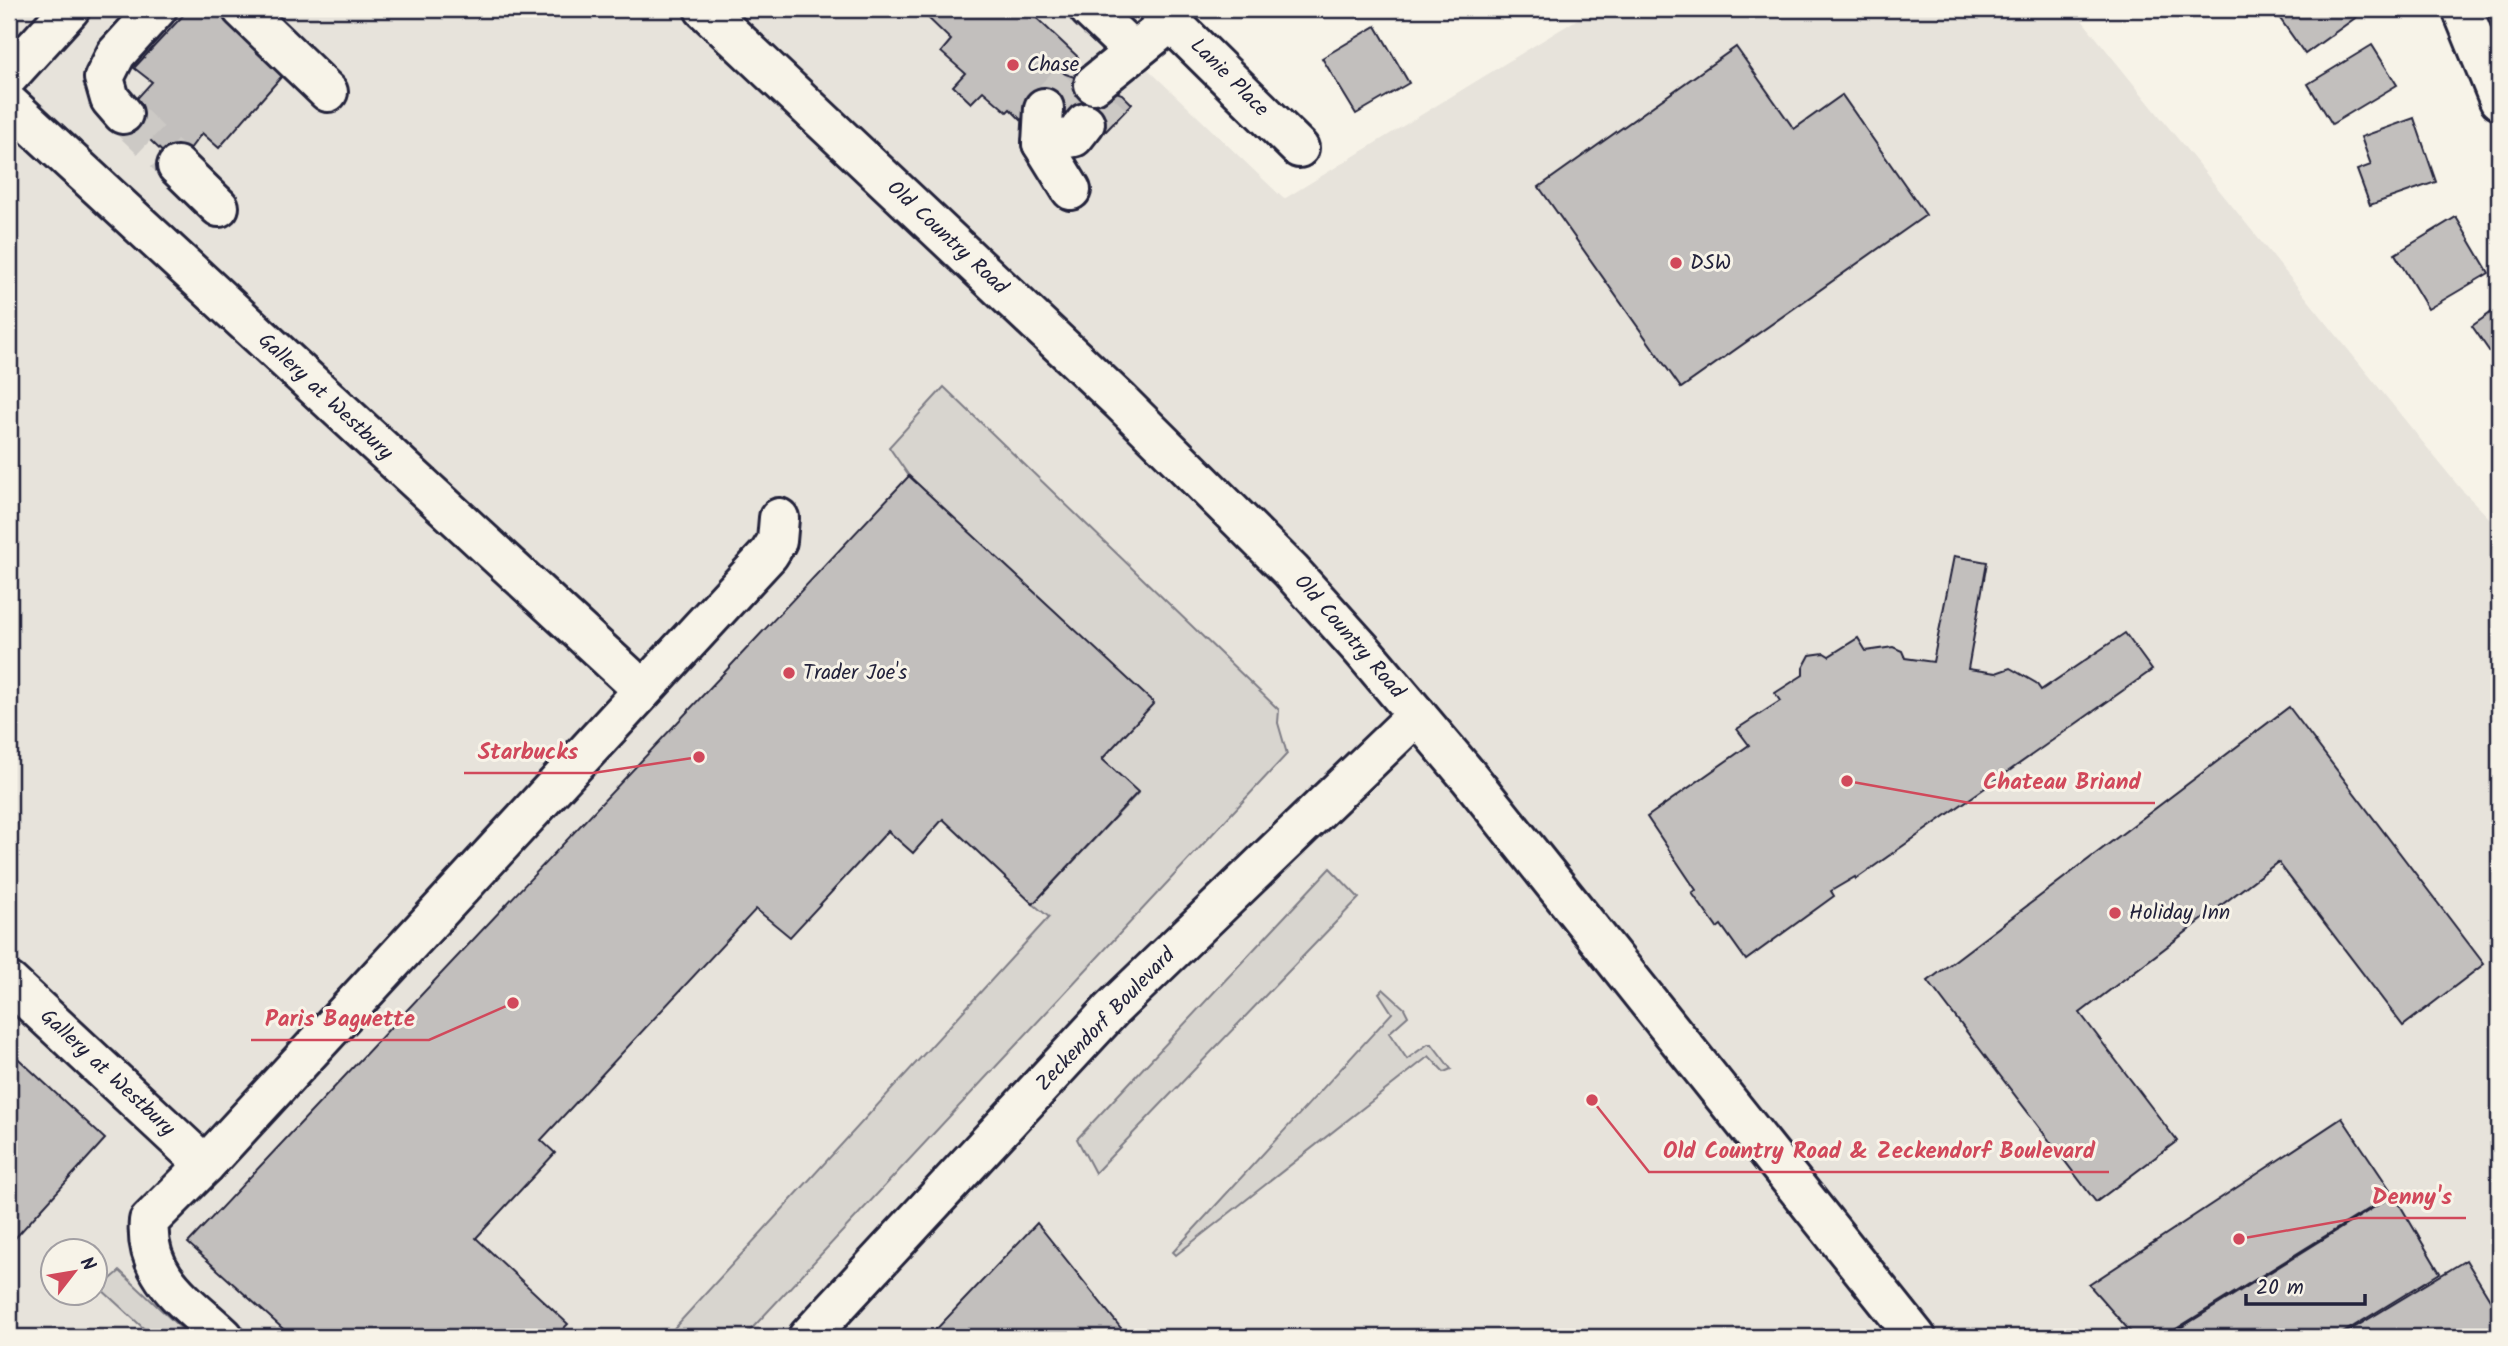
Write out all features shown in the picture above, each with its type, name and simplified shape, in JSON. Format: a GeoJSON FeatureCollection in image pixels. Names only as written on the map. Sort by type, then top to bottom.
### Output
{"type":"FeatureCollection","features":[{"type":"Feature","properties":{"kind":"main road"},"geometry":{"type":"LineString","coordinates":[[9,76],[70,9]]}},
{"type":"Feature","properties":{"kind":"main road"},"geometry":{"type":"LineString","coordinates":[[123,114],[110,99],[104,78],[116,54],[158,9]]}},
{"type":"Feature","properties":{"kind":"main road"},"geometry":{"type":"LineString","coordinates":[[242,9],[328,93]]}},
{"type":"Feature","properties":{"kind":"main road","name":"Old Country Road"},"geometry":{"type":"LineString","coordinates":[[704,9],[1120,401],[1291,571],[1469,776],[1916,1337]]}},
{"type":"Feature","properties":{"kind":"main road"},"geometry":{"type":"LineString","coordinates":[[1089,9],[1134,52]]}},
{"type":"Feature","properties":{"kind":"main road"},"geometry":{"type":"LineString","coordinates":[[2462,9],[2499,100]]}},
{"type":"Feature","properties":{"kind":"main road"},"geometry":{"type":"LineString","coordinates":[[1094,84],[1102,53],[1134,52],[1165,15]]}},
{"type":"Feature","properties":{"kind":"main road","name":"Lanie Place"},"geometry":{"type":"LineString","coordinates":[[1165,15],[1300,148]]}},
{"type":"Feature","properties":{"kind":"main road","name":"Gallery at Westbury"},"geometry":{"type":"LineString","coordinates":[[9,104],[642,689]]}},
{"type":"Feature","properties":{"kind":"main road"},"geometry":{"type":"LineString","coordinates":[[1059,122],[1071,190]]}},
{"type":"Feature","properties":{"kind":"main road"},"geometry":{"type":"LineString","coordinates":[[177,166],[219,207]]}},
{"type":"Feature","properties":{"kind":"main road"},"geometry":{"type":"LineString","coordinates":[[224,1337],[159,1273],[152,1259],[148,1236],[149,1222],[205,1165],[769,554],[777,541],[779,518]]}},
{"type":"Feature","properties":{"kind":"main road","name":"Zeckendorf Boulevard"},"geometry":{"type":"LineString","coordinates":[[808,1337],[1112,1009],[1417,715]]}},
{"type":"Feature","properties":{"kind":"main road","name":"Gallery at Westbury"},"geometry":{"type":"LineString","coordinates":[[9,982],[205,1165]]}},
{"type":"Feature","properties":{"kind":"shaded area"},"geometry":{"type":"Polygon","coordinates":[[[9,9],[1085,9],[1284,199],[1594,9],[2073,9],[2459,487],[2499,528],[2499,1337],[9,1337],[9,9]]]}},
{"type":"Feature","properties":{"kind":"shaded area"},"geometry":{"type":"Polygon","coordinates":[[[944,387],[1279,710],[1278,723],[1287,754],[744,1337],[666,1337],[1049,917],[1033,904],[1138,793],[1102,759],[1150,700],[909,476],[889,447],[944,387]]]}},
{"type":"Feature","properties":{"kind":"shaded area"},"geometry":{"type":"Polygon","coordinates":[[[1330,868],[1359,898],[1095,1173],[1077,1139],[1330,868]]]}},
{"type":"Feature","properties":{"kind":"shaded area"},"geometry":{"type":"Polygon","coordinates":[[[1383,989],[1404,1008],[1408,1016],[1389,1033],[1407,1059],[1432,1044],[1451,1069],[1444,1072],[1429,1056],[1176,1255],[1173,1252],[1392,1013],[1379,993],[1383,989]]]}},
{"type":"Feature","properties":{"kind":"shaded area"},"geometry":{"type":"Polygon","coordinates":[[[120,1271],[190,1337],[153,1337],[108,1295],[108,1281],[120,1271]]]}},
{"type":"Feature","properties":{"kind":"building"},"geometry":{"type":"Polygon","coordinates":[[[189,9],[242,9],[296,60],[219,148],[202,133],[177,166],[123,114],[152,82],[134,68],[189,9]]]}},
{"type":"Feature","properties":{"kind":"building","name":"Chase"},"geometry":{"type":"Polygon","coordinates":[[[919,9],[1027,9],[1078,57],[1063,73],[1122,94],[1132,104],[1106,131],[1036,105],[1021,120],[1010,109],[1007,112],[983,91],[971,103],[953,86],[965,73],[941,52],[951,40],[919,9]]]}},
{"type":"Feature","properties":{"kind":"building"},"geometry":{"type":"Polygon","coordinates":[[[2281,9],[2359,9],[2362,13],[2305,54],[2276,13],[2281,9]]]}},
{"type":"Feature","properties":{"kind":"building"},"geometry":{"type":"Polygon","coordinates":[[[1376,26],[1409,83],[1356,114],[1322,58],[1376,26]]]}},
{"type":"Feature","properties":{"kind":"building"},"geometry":{"type":"Polygon","coordinates":[[[2372,45],[2397,85],[2332,124],[2308,84],[2372,45]]]}},
{"type":"Feature","properties":{"kind":"building"},"geometry":{"type":"Polygon","coordinates":[[[1736,47],[1794,129],[1842,95],[1926,215],[1681,388],[1539,187],[1736,47]]]}},
{"type":"Feature","properties":{"kind":"building"},"geometry":{"type":"Polygon","coordinates":[[[2414,118],[2436,182],[2370,205],[2357,170],[2371,165],[2361,137],[2414,118]]]}},
{"type":"Feature","properties":{"kind":"building"},"geometry":{"type":"Polygon","coordinates":[[[2456,217],[2489,273],[2428,309],[2395,254],[2456,217]]]}},
{"type":"Feature","properties":{"kind":"building"},"geometry":{"type":"Polygon","coordinates":[[[2499,307],[2499,365],[2472,326],[2499,307]]]}},
{"type":"Feature","properties":{"kind":"building"},"geometry":{"type":"Polygon","coordinates":[[[909,476],[1154,703],[1102,759],[1138,792],[1033,904],[943,819],[913,853],[888,831],[790,937],[756,909],[541,1140],[555,1153],[476,1238],[568,1324],[555,1337],[292,1337],[188,1243],[909,476]]]}},
{"type":"Feature","properties":{"kind":"building"},"geometry":{"type":"Polygon","coordinates":[[[1954,556],[1987,562],[1968,669],[1996,673],[2010,668],[2036,683],[2041,690],[2125,633],[2152,670],[1856,879],[1855,877],[1831,891],[1834,896],[1746,960],[1721,925],[1717,928],[1692,893],[1696,890],[1647,817],[1749,745],[1737,729],[1780,701],[1775,693],[1803,675],[1803,668],[1810,655],[1824,653],[1829,656],[1858,638],[1866,651],[1893,647],[1902,651],[1905,658],[1933,662],[1954,556]]]}},
{"type":"Feature","properties":{"kind":"building","name":"Holiday Inn"},"geometry":{"type":"Polygon","coordinates":[[[2289,707],[2484,964],[2403,1026],[2278,862],[2080,1013],[2177,1141],[2096,1202],[1928,981],[2289,707]]]}},
{"type":"Feature","properties":{"kind":"building"},"geometry":{"type":"Polygon","coordinates":[[[9,1050],[105,1139],[9,1245],[9,1050]]]}},
{"type":"Feature","properties":{"kind":"building"},"geometry":{"type":"Polygon","coordinates":[[[2342,1118],[2393,1194],[2163,1337],[2135,1337],[2089,1285],[2342,1118]]]}},
{"type":"Feature","properties":{"kind":"building"},"geometry":{"type":"Polygon","coordinates":[[[2394,1195],[2440,1273],[2336,1337],[2166,1337],[2394,1195]]]}},
{"type":"Feature","properties":{"kind":"building"},"geometry":{"type":"Polygon","coordinates":[[[1037,1223],[1128,1337],[929,1337],[1037,1223]]]}},
{"type":"Feature","properties":{"kind":"building"},"geometry":{"type":"Polygon","coordinates":[[[2466,1260],[2499,1314],[2499,1337],[2339,1337],[2466,1260]]]}},
{"type":"Feature","properties":{"kind":"tunnel"},"geometry":{"type":"LineString","coordinates":[[1044,108],[1074,77]]}},
{"type":"Feature","properties":{"kind":"tunnel"},"geometry":{"type":"LineString","coordinates":[[1085,123],[1115,92]]}},
{"type":"Feature","properties":{"kind":"tunnel"},"geometry":{"type":"LineString","coordinates":[[123,114],[177,166]]}},
{"type":"Feature","properties":{"kind":"place","name":"Chase"},"geometry":{"type":"Point","coordinates":[1013,65]}},
{"type":"Feature","properties":{"kind":"place","name":"DSW"},"geometry":{"type":"Point","coordinates":[1676,263]}},
{"type":"Feature","properties":{"kind":"place","name":"Trader Joe's"},"geometry":{"type":"Point","coordinates":[789,673]}},
{"type":"Feature","properties":{"kind":"place","name":"Starbucks"},"geometry":{"type":"Point","coordinates":[699,757]}},
{"type":"Feature","properties":{"kind":"place","name":"Chateau Briand"},"geometry":{"type":"Point","coordinates":[1847,781]}},
{"type":"Feature","properties":{"kind":"place","name":"Holiday Inn"},"geometry":{"type":"Point","coordinates":[2115,913]}},
{"type":"Feature","properties":{"kind":"place","name":"Paris Baguette"},"geometry":{"type":"Point","coordinates":[513,1003]}},
{"type":"Feature","properties":{"kind":"place","name":"Old Country Road & Zeckendorf Boulevard"},"geometry":{"type":"Point","coordinates":[1592,1100]}},
{"type":"Feature","properties":{"kind":"place","name":"Denny's"},"geometry":{"type":"Point","coordinates":[2239,1239]}}]}
